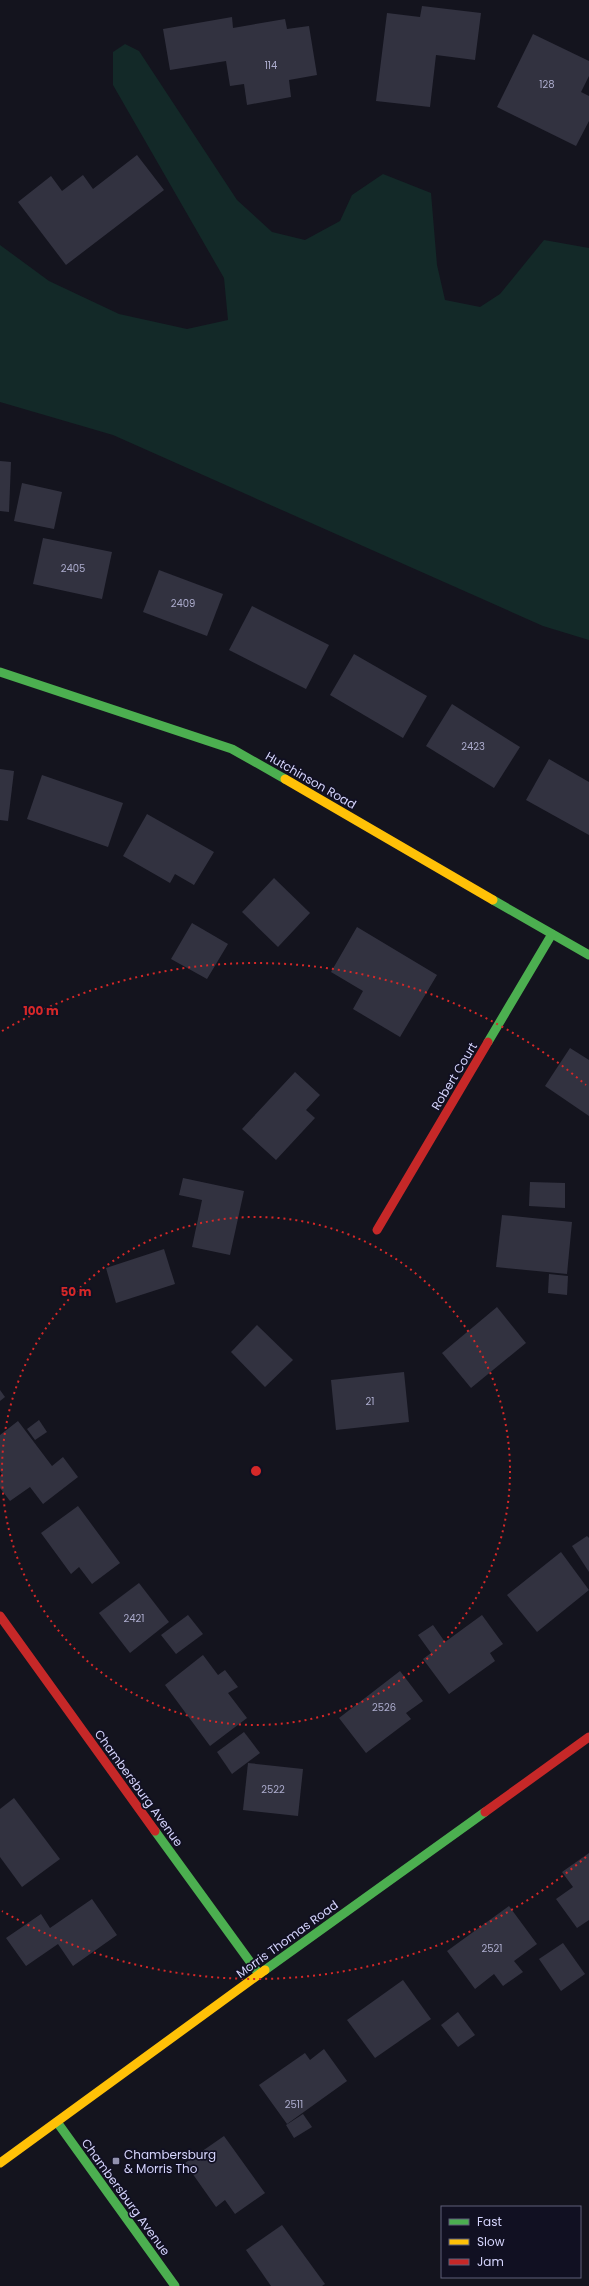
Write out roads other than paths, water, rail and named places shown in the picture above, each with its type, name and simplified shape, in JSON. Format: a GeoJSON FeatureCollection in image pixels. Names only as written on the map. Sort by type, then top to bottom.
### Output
{"type":"FeatureCollection","features":[{"type":"Feature","properties":{"kind":"street","name":"Hutchinson Road"},"geometry":{"type":"LineString","coordinates":[[0,672],[232,749],[589,955]]}},
{"type":"Feature","properties":{"kind":"street","name":"Robert Court"},"geometry":{"type":"LineString","coordinates":[[377,1230],[552,934]]}},
{"type":"Feature","properties":{"kind":"street","name":"Chambersburg Avenue"},"geometry":{"type":"LineString","coordinates":[[0,1616],[259,1974]]}},
{"type":"Feature","properties":{"kind":"street","name":"Morris Thomas Road"},"geometry":{"type":"LineString","coordinates":[[0,2163],[259,1974],[589,1737]]}},
{"type":"Feature","properties":{"kind":"street","name":"Chambersburg Avenue"},"geometry":{"type":"LineString","coordinates":[[57,2122],[175,2286]]}},
{"type":"Feature","properties":{"kind":"place","name":"Chambersburg & Morris Tho"},"geometry":{"type":"Point","coordinates":[116,2161]}}]}
